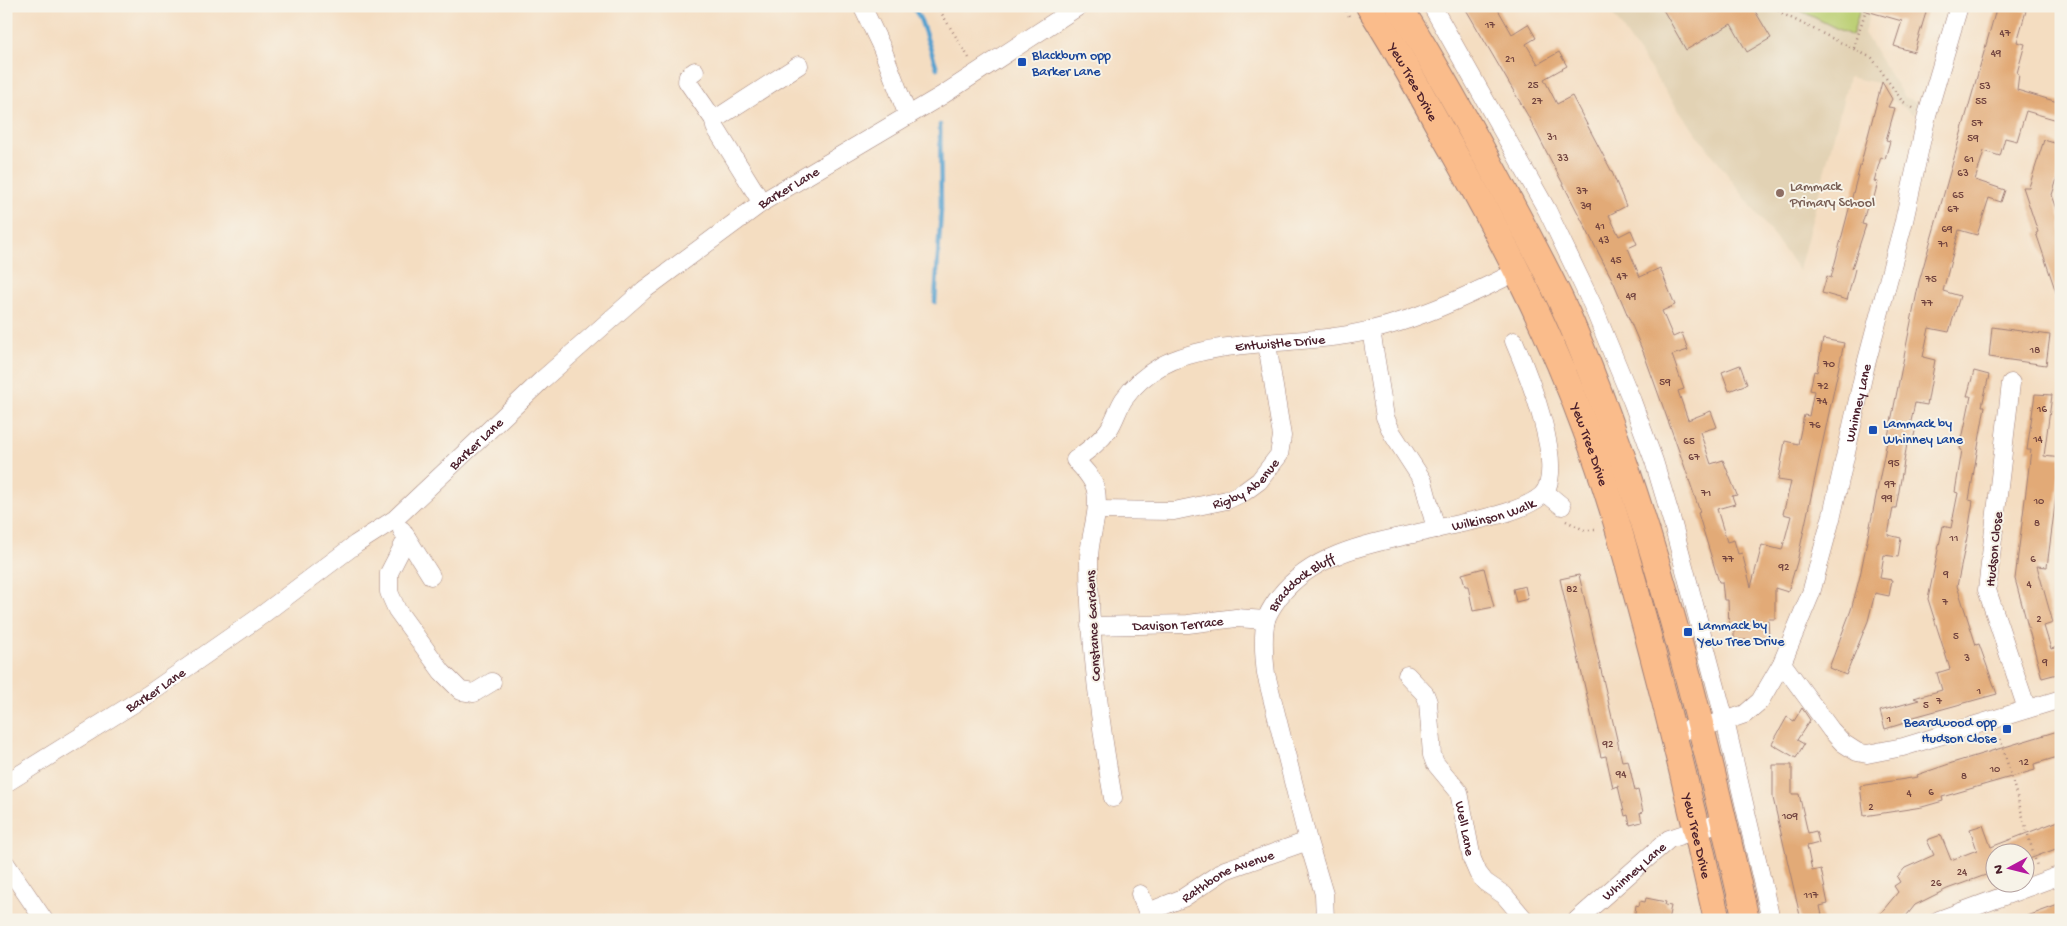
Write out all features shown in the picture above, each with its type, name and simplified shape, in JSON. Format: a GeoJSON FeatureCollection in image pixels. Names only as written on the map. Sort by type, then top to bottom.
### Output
{"type":"FeatureCollection","features":[{"type":"Feature","properties":{"kind":"highway","name":"Yew Tree Drive"},"geometry":{"type":"LineString","coordinates":[[1368,6],[1468,177],[1529,266],[1570,320],[1608,416],[1713,724],[1724,821],[1746,920]]}},
{"type":"Feature","properties":{"kind":"highway","name":"Yew Tree Drive"},"geometry":{"type":"LineString","coordinates":[[1399,6],[1468,122],[1529,266],[1615,515],[1673,733],[1718,920]]}},
{"type":"Feature","properties":{"kind":"street"},"geometry":{"type":"LineString","coordinates":[[862,6],[875,33],[908,116]]}},
{"type":"Feature","properties":{"kind":"street","name":"Barker Lane"},"geometry":{"type":"LineString","coordinates":[[6,783],[149,694],[258,618],[356,544],[395,519],[542,380],[644,290],[762,203],[941,96],[1079,6]]}},
{"type":"Feature","properties":{"kind":"street"},"geometry":{"type":"LineString","coordinates":[[1432,6],[1546,210],[1592,304],[1654,461],[1672,521],[1713,724],[1771,920]]}},
{"type":"Feature","properties":{"kind":"street","name":"Whinney Lane"},"geometry":{"type":"LineString","coordinates":[[1673,733],[1713,724],[1744,714],[1760,701],[1782,662],[1811,593],[1822,557],[1865,368],[1904,221],[1927,115],[1959,6]]}},
{"type":"Feature","properties":{"kind":"street"},"geometry":{"type":"LineString","coordinates":[[714,120],[799,65]]}},
{"type":"Feature","properties":{"kind":"street"},"geometry":{"type":"LineString","coordinates":[[695,71],[688,76],[687,81],[714,120],[714,127],[762,203]]}},
{"type":"Feature","properties":{"kind":"street","name":"Entwistle Drive"},"geometry":{"type":"LineString","coordinates":[[1075,460],[1110,429],[1124,399],[1134,387],[1159,367],[1190,354],[1325,338],[1370,330],[1463,298],[1529,266]]}},
{"type":"Feature","properties":{"kind":"street"},"geometry":{"type":"LineString","coordinates":[[1370,330],[1385,417],[1392,433],[1423,481],[1436,529]]}},
{"type":"Feature","properties":{"kind":"street","name":"Wilkinson Walk"},"geometry":{"type":"LineString","coordinates":[[1436,529],[1516,509],[1541,496],[1545,492],[1551,478],[1550,459],[1536,398],[1514,341]]}},
{"type":"Feature","properties":{"kind":"street","name":"Rigby Abenue"},"geometry":{"type":"LineString","coordinates":[[1097,510],[1174,511],[1227,500],[1244,492],[1260,481],[1279,455],[1282,436],[1267,344]]}},
{"type":"Feature","properties":{"kind":"street","name":"Hudson Close"},"geometry":{"type":"LineString","coordinates":[[2011,383],[1987,590],[2027,709]]}},
{"type":"Feature","properties":{"kind":"street","name":"Constance Gardens"},"geometry":{"type":"LineString","coordinates":[[1075,460],[1087,473],[1096,489],[1097,510],[1089,544],[1090,626],[1092,662],[1113,798]]}},
{"type":"Feature","properties":{"kind":"street","name":"Wilkinson Walk"},"geometry":{"type":"LineString","coordinates":[[1545,492],[1562,506]]}},
{"type":"Feature","properties":{"kind":"street"},"geometry":{"type":"LineString","coordinates":[[395,519],[431,576]]}},
{"type":"Feature","properties":{"kind":"street","name":"Braddock Bluff"},"geometry":{"type":"LineString","coordinates":[[1325,920],[1324,894],[1308,841],[1266,674],[1264,654],[1266,620],[1284,591],[1322,563],[1363,546],[1436,529]]}},
{"type":"Feature","properties":{"kind":"street"},"geometry":{"type":"LineString","coordinates":[[407,538],[389,573],[389,592],[397,610],[442,672],[461,691],[474,693],[492,682]]}},
{"type":"Feature","properties":{"kind":"street","name":"Davison Terrace"},"geometry":{"type":"LineString","coordinates":[[1090,626],[1188,624],[1236,618],[1266,620]]}},
{"type":"Feature","properties":{"kind":"street"},"geometry":{"type":"LineString","coordinates":[[1782,662],[1831,730],[1843,743],[1857,752],[1877,754],[2061,699]]}},
{"type":"Feature","properties":{"kind":"street","name":"Well Lane"},"geometry":{"type":"LineString","coordinates":[[1407,675],[1425,694],[1428,702],[1432,755],[1435,763],[1459,792],[1472,859],[1478,872],[1486,882],[1504,895],[1525,920]]}},
{"type":"Feature","properties":{"kind":"street","name":"Whinney Lane"},"geometry":{"type":"LineString","coordinates":[[1578,920],[1669,839],[1697,828],[1724,821]]}},
{"type":"Feature","properties":{"kind":"street","name":"Rathbone Avenue"},"geometry":{"type":"LineString","coordinates":[[1140,894],[1149,916],[1183,898],[1225,870],[1308,841]]}},
{"type":"Feature","properties":{"kind":"street"},"geometry":{"type":"LineString","coordinates":[[6,864],[44,920]]}},
{"type":"Feature","properties":{"kind":"street"},"geometry":{"type":"LineString","coordinates":[[1939,920],[2061,875]]}},
{"type":"Feature","properties":{"kind":"path"},"geometry":{"type":"LineString","coordinates":[[937,6],[978,72]]}},
{"type":"Feature","properties":{"kind":"path"},"geometry":{"type":"LineString","coordinates":[[1776,6],[1779,12],[1872,58],[1902,101],[1915,110],[1927,115]]}},
{"type":"Feature","properties":{"kind":"path"},"geometry":{"type":"LineString","coordinates":[[1854,48],[1867,6]]}},
{"type":"Feature","properties":{"kind":"path"},"geometry":{"type":"LineString","coordinates":[[1562,506],[1564,518],[1572,525],[1587,531],[1599,530]]}},
{"type":"Feature","properties":{"kind":"path"},"geometry":{"type":"LineString","coordinates":[[1995,718],[2041,882]]}},
{"type":"Feature","properties":{"kind":"shaded area","name":"Lammack Primary School"},"geometry":{"type":"Polygon","coordinates":[[[1607,6],[1872,6],[1864,33],[1904,97],[1918,102],[1914,115],[1892,99],[1882,84],[1849,77],[1799,270],[1676,106],[1607,6]]]}},
{"type":"Feature","properties":{"kind":"green space"},"geometry":{"type":"Polygon","coordinates":[[[1791,6],[1861,6],[1852,36],[1791,6]]]}},
{"type":"Feature","properties":{"kind":"building"},"geometry":{"type":"Polygon","coordinates":[[[1464,6],[1496,6],[1512,34],[1528,24],[1536,38],[1526,44],[1538,64],[1559,52],[1567,66],[1544,79],[1557,104],[1572,96],[1612,172],[1626,206],[1609,215],[1619,236],[1631,230],[1637,244],[1628,248],[1640,277],[1660,268],[1675,305],[1662,311],[1673,337],[1682,333],[1688,350],[1672,355],[1684,389],[1678,391],[1688,420],[1711,411],[1717,427],[1700,432],[1711,464],[1723,460],[1737,495],[1732,496],[1735,504],[1717,509],[1727,542],[1734,540],[1738,554],[1742,553],[1751,587],[1762,545],[1782,550],[1791,516],[1783,514],[1791,482],[1778,480],[1785,441],[1798,444],[1804,415],[1809,416],[1814,391],[1810,390],[1814,371],[1817,372],[1823,339],[1844,343],[1797,562],[1788,592],[1775,588],[1775,619],[1768,619],[1769,640],[1734,640],[1734,627],[1729,627],[1728,600],[1724,600],[1722,582],[1719,582],[1698,513],[1700,512],[1644,354],[1614,283],[1527,114],[1464,6]]]}},
{"type":"Feature","properties":{"kind":"building"},"geometry":{"type":"Polygon","coordinates":[[[1661,6],[1752,6],[1771,38],[1747,52],[1731,24],[1686,50],[1661,6]]]}},
{"type":"Feature","properties":{"kind":"building"},"geometry":{"type":"Polygon","coordinates":[[[1863,6],[1928,6],[1914,52],[1894,46],[1902,21],[1863,10],[1863,6]]]}},
{"type":"Feature","properties":{"kind":"building"},"geometry":{"type":"Polygon","coordinates":[[[1997,6],[2009,6],[2026,11],[2017,42],[2025,44],[2017,73],[2019,74],[2017,90],[2061,103],[2061,121],[2026,111],[2017,141],[2005,138],[2000,156],[1984,151],[1975,180],[2005,190],[2001,202],[1989,198],[1977,235],[1959,230],[1943,291],[1960,296],[1949,332],[1929,328],[1923,357],[1935,360],[1927,405],[1915,403],[1910,426],[1916,427],[1913,440],[1908,438],[1896,508],[1893,508],[1888,535],[1901,538],[1898,557],[1884,555],[1880,578],[1892,580],[1889,596],[1875,593],[1868,621],[1846,675],[1829,668],[1851,610],[1860,576],[1919,282],[1997,6]]]}},
{"type":"Feature","properties":{"kind":"building"},"geometry":{"type":"Polygon","coordinates":[[[1882,82],[1892,99],[1888,107],[1895,108],[1886,140],[1890,141],[1885,159],[1881,157],[1874,181],[1878,182],[1873,201],[1869,200],[1862,224],[1866,225],[1852,268],[1855,269],[1847,300],[1822,293],[1827,276],[1831,278],[1882,82]]]}},
{"type":"Feature","properties":{"kind":"building"},"geometry":{"type":"Polygon","coordinates":[[[2044,140],[2061,145],[2061,166],[2052,195],[2061,220],[2061,301],[2059,301],[2036,233],[2038,232],[2023,187],[2029,187],[2044,140]]]}},
{"type":"Feature","properties":{"kind":"building"},"geometry":{"type":"Polygon","coordinates":[[[1992,327],[2050,335],[2046,365],[1989,357],[1992,327]]]}},
{"type":"Feature","properties":{"kind":"building"},"geometry":{"type":"Polygon","coordinates":[[[1740,365],[1747,384],[1729,391],[1722,372],[1740,365]]]}},
{"type":"Feature","properties":{"kind":"building"},"geometry":{"type":"Polygon","coordinates":[[[1974,371],[1989,375],[1982,406],[1985,406],[1969,500],[1973,501],[1957,586],[1976,645],[1979,644],[1997,694],[1910,718],[1911,721],[1885,729],[1880,711],[1919,700],[1914,698],[1942,690],[1937,673],[1950,669],[1928,599],[1943,526],[1951,528],[1958,493],[1955,492],[1962,450],[1960,449],[1971,396],[1967,396],[1974,371]]]}},
{"type":"Feature","properties":{"kind":"building"},"geometry":{"type":"Polygon","coordinates":[[[2035,394],[2052,395],[2044,456],[2061,458],[2047,567],[2037,566],[2053,623],[2044,626],[2051,649],[2061,646],[2061,673],[2042,678],[2015,579],[2031,450],[2027,450],[2035,394]]]}},
{"type":"Feature","properties":{"kind":"building"},"geometry":{"type":"Polygon","coordinates":[[[1484,568],[1494,607],[1473,611],[1468,586],[1465,586],[1462,574],[1484,568]]]}},
{"type":"Feature","properties":{"kind":"building"},"geometry":{"type":"Polygon","coordinates":[[[1579,575],[1622,761],[1628,760],[1635,791],[1638,790],[1643,812],[1640,813],[1642,822],[1630,825],[1628,815],[1625,816],[1618,786],[1613,788],[1606,756],[1601,757],[1560,579],[1579,575]]]}},
{"type":"Feature","properties":{"kind":"building"},"geometry":{"type":"Polygon","coordinates":[[[1525,586],[1528,599],[1516,602],[1513,589],[1525,586]]]}},
{"type":"Feature","properties":{"kind":"building"},"geometry":{"type":"Polygon","coordinates":[[[1802,708],[1810,720],[1797,740],[1804,744],[1796,758],[1772,744],[1787,717],[1794,721],[1802,708]]]}},
{"type":"Feature","properties":{"kind":"building"},"geometry":{"type":"Polygon","coordinates":[[[2061,730],[2061,756],[2034,764],[2035,770],[1942,797],[1943,801],[1922,807],[1864,816],[1860,786],[1918,777],[1917,775],[1952,763],[2061,730]]]}},
{"type":"Feature","properties":{"kind":"building"},"geometry":{"type":"Polygon","coordinates":[[[1773,765],[1792,765],[1792,794],[1799,794],[1808,833],[1816,831],[1819,843],[1807,846],[1812,871],[1821,869],[1828,904],[1820,906],[1823,920],[1801,920],[1773,798],[1773,765]]]}},
{"type":"Feature","properties":{"kind":"building"},"geometry":{"type":"Polygon","coordinates":[[[2061,820],[2061,847],[2034,857],[2034,844],[1999,844],[2061,820]]]}},
{"type":"Feature","properties":{"kind":"building"},"geometry":{"type":"Polygon","coordinates":[[[1983,825],[1990,844],[1984,844],[1984,876],[1947,889],[1915,905],[1903,920],[1875,920],[1898,892],[1894,886],[1900,882],[1897,877],[1905,868],[1934,855],[1927,840],[1941,835],[1951,860],[1977,850],[1970,829],[1983,825]]]}},
{"type":"Feature","properties":{"kind":"building"},"geometry":{"type":"Polygon","coordinates":[[[1646,898],[1666,902],[1665,905],[1671,906],[1668,920],[1634,920],[1636,905],[1639,906],[1640,901],[1645,902],[1646,898]]]}},
{"type":"Feature","properties":{"kind":"building"},"geometry":{"type":"Polygon","coordinates":[[[2061,904],[2061,920],[2022,920],[2022,918],[2061,904]]]}},
{"type":"Feature","properties":{"kind":"waterway"},"geometry":{"type":"LineString","coordinates":[[913,6],[921,21],[937,68]]}},
{"type":"Feature","properties":{"kind":"waterway"},"geometry":{"type":"LineString","coordinates":[[935,302],[941,211],[940,125]]}},
{"type":"Feature","properties":{"kind":"place","name":"Blackburn opp Barker Lane"},"geometry":{"type":"Point","coordinates":[1022,62]}},
{"type":"Feature","properties":{"kind":"place","name":"Lammack Primary School"},"geometry":{"type":"Point","coordinates":[1780,193]}},
{"type":"Feature","properties":{"kind":"place","name":"Lammack by Whinney Lane"},"geometry":{"type":"Point","coordinates":[1873,430]}},
{"type":"Feature","properties":{"kind":"place","name":"Lammack by Yew Tree Drive"},"geometry":{"type":"Point","coordinates":[1688,632]}},
{"type":"Feature","properties":{"kind":"place","name":"Beardwood opp Hudson Close"},"geometry":{"type":"Point","coordinates":[2007,729]}}]}
